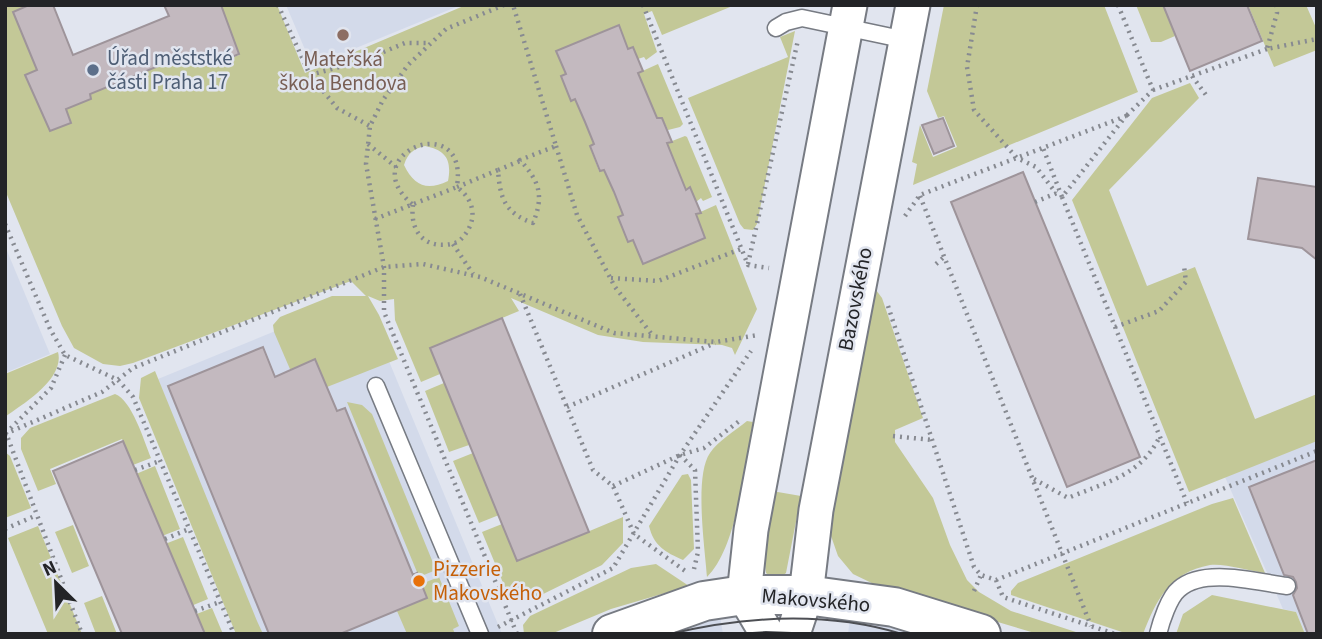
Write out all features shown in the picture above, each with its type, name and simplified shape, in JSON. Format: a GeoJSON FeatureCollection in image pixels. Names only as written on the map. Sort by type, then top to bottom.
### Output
{"type":"FeatureCollection","features":[{"type":"Feature","properties":{"kind":"street","name":"Bazovského"},"geometry":{"type":"LineString","coordinates":[[793,634],[806,595],[816,510],[913,5]]}},
{"type":"Feature","properties":{"kind":"street"},"geometry":{"type":"LineString","coordinates":[[768,634],[744,595],[751,530],[848,16]]}},
{"type":"Feature","properties":{"kind":"street","name":"Makovského"},"geometry":{"type":"LineString","coordinates":[[612,634],[704,601],[744,595],[806,595],[894,607],[981,634]]}},
{"type":"Feature","properties":{"kind":"lane"},"geometry":{"type":"LineString","coordinates":[[776,28],[802,18],[848,16],[906,40]]}},
{"type":"Feature","properties":{"kind":"lane"},"geometry":{"type":"LineString","coordinates":[[376,386],[486,632]]}},
{"type":"Feature","properties":{"kind":"lane"},"geometry":{"type":"LineString","coordinates":[[1158,634],[1163,617],[1179,589],[1208,576],[1286,586]]}},
{"type":"Feature","properties":{"kind":"path"},"geometry":{"type":"LineString","coordinates":[[278,5],[310,75],[337,108],[369,126]]}},
{"type":"Feature","properties":{"kind":"path"},"geometry":{"type":"LineString","coordinates":[[504,5],[446,29],[408,65],[383,100],[369,126],[366,164],[384,267],[384,312],[517,634]]}},
{"type":"Feature","properties":{"kind":"path"},"geometry":{"type":"LineString","coordinates":[[513,5],[577,215],[611,278],[654,337]]}},
{"type":"Feature","properties":{"kind":"path"},"geometry":{"type":"LineString","coordinates":[[643,5],[748,265]]}},
{"type":"Feature","properties":{"kind":"path"},"geometry":{"type":"LineString","coordinates":[[977,5],[967,67],[974,110],[1017,158],[1036,167],[1060,194]]}},
{"type":"Feature","properties":{"kind":"path"},"geometry":{"type":"LineString","coordinates":[[1118,5],[1153,90]]}},
{"type":"Feature","properties":{"kind":"path"},"geometry":{"type":"LineString","coordinates":[[1267,49],[1277,13],[1276,5]]}},
{"type":"Feature","properties":{"kind":"path"},"geometry":{"type":"LineString","coordinates":[[748,265],[800,31]]}},
{"type":"Feature","properties":{"kind":"path"},"geometry":{"type":"LineString","coordinates":[[1035,202],[1060,194],[1126,116],[1153,90],[1267,49],[1317,39]]}},
{"type":"Feature","properties":{"kind":"path"},"geometry":{"type":"LineString","coordinates":[[310,75],[364,60],[405,43],[431,43]]}},
{"type":"Feature","properties":{"kind":"path"},"geometry":{"type":"LineString","coordinates":[[1192,76],[1206,95]]}},
{"type":"Feature","properties":{"kind":"path"},"geometry":{"type":"LineString","coordinates":[[1091,626],[920,195],[1126,116]]}},
{"type":"Feature","properties":{"kind":"path"},"geometry":{"type":"LineString","coordinates":[[368,143],[396,167]]}},
{"type":"Feature","properties":{"kind":"path"},"geometry":{"type":"LineString","coordinates":[[413,205],[398,188],[396,167],[408,149],[418,144],[438,145],[446,149],[458,166],[457,187]]}},
{"type":"Feature","properties":{"kind":"path"},"geometry":{"type":"LineString","coordinates":[[374,219],[556,146]]}},
{"type":"Feature","properties":{"kind":"path"},"geometry":{"type":"LineString","coordinates":[[1043,148],[1187,503]]}},
{"type":"Feature","properties":{"kind":"path"},"geometry":{"type":"LineString","coordinates":[[498,170],[499,190],[506,206],[518,217],[533,223],[540,206],[538,188],[532,174],[520,160]]}},
{"type":"Feature","properties":{"kind":"path"},"geometry":{"type":"LineString","coordinates":[[413,205],[413,226],[419,235],[438,246],[453,244],[467,235],[474,216],[468,197],[457,187]]}},
{"type":"Feature","properties":{"kind":"path"},"geometry":{"type":"LineString","coordinates":[[5,224],[50,329],[65,355],[118,380],[132,397],[234,634]]}},
{"type":"Feature","properties":{"kind":"path"},"geometry":{"type":"LineString","coordinates":[[453,244],[473,275]]}},
{"type":"Feature","properties":{"kind":"path"},"geometry":{"type":"LineString","coordinates":[[611,278],[658,281],[741,249]]}},
{"type":"Feature","properties":{"kind":"path"},"geometry":{"type":"LineString","coordinates":[[936,264],[944,257]]}},
{"type":"Feature","properties":{"kind":"path"},"geometry":{"type":"LineString","coordinates":[[6,434],[102,393],[133,368],[384,267],[423,264],[473,275],[614,332],[716,342],[758,335],[749,357],[680,455],[613,568],[486,632]]}},
{"type":"Feature","properties":{"kind":"path"},"geometry":{"type":"LineString","coordinates":[[748,265],[799,272]]}},
{"type":"Feature","properties":{"kind":"path"},"geometry":{"type":"LineString","coordinates":[[1115,327],[1159,311],[1186,282],[1184,266]]}},
{"type":"Feature","properties":{"kind":"path"},"geometry":{"type":"LineString","coordinates":[[858,283],[881,286],[974,567],[981,575],[996,580],[1317,451]]}},
{"type":"Feature","properties":{"kind":"path"},"geometry":{"type":"LineString","coordinates":[[519,293],[593,470],[613,486],[634,534],[692,576],[698,552],[695,470],[680,455]]}},
{"type":"Feature","properties":{"kind":"path"},"geometry":{"type":"LineString","coordinates":[[567,407],[716,342]]}},
{"type":"Feature","properties":{"kind":"path"},"geometry":{"type":"LineString","coordinates":[[6,434],[51,388],[65,355]]}},
{"type":"Feature","properties":{"kind":"path"},"geometry":{"type":"LineString","coordinates":[[613,486],[680,455],[704,448],[743,417]]}},
{"type":"Feature","properties":{"kind":"path"},"geometry":{"type":"LineString","coordinates":[[6,434],[82,634]]}},
{"type":"Feature","properties":{"kind":"path"},"geometry":{"type":"LineString","coordinates":[[893,436],[932,440]]}},
{"type":"Feature","properties":{"kind":"path"},"geometry":{"type":"LineString","coordinates":[[1033,479],[1068,498],[1133,471],[1151,455],[1160,437]]}},
{"type":"Feature","properties":{"kind":"path"},"geometry":{"type":"LineString","coordinates":[[135,470],[160,461]]}},
{"type":"Feature","properties":{"kind":"path"},"geometry":{"type":"LineString","coordinates":[[5,529],[37,515]]}},
{"type":"Feature","properties":{"kind":"path"},"geometry":{"type":"LineString","coordinates":[[165,539],[189,529]]}},
{"type":"Feature","properties":{"kind":"path"},"geometry":{"type":"LineString","coordinates":[[974,591],[981,575]]}},
{"type":"Feature","properties":{"kind":"path"},"geometry":{"type":"LineString","coordinates":[[996,580],[1003,597],[1115,634]]}},
{"type":"Feature","properties":{"kind":"path"},"geometry":{"type":"LineString","coordinates":[[195,611],[220,602]]}},
{"type":"Feature","properties":{"kind":"shaded area","name":"Mateřská škola Bendova"},"geometry":{"type":"Polygon","coordinates":[[[286,5],[461,5],[312,66],[286,5]]]}},
{"type":"Feature","properties":{"kind":"shaded area"},"geometry":{"type":"Polygon","coordinates":[[[5,246],[50,354],[5,373],[5,246]]]}},
{"type":"Feature","properties":{"kind":"shaded area"},"geometry":{"type":"Polygon","coordinates":[[[334,307],[386,354],[502,634],[258,634],[158,379],[334,307]]]}},
{"type":"Feature","properties":{"kind":"shaded area"},"geometry":{"type":"Polygon","coordinates":[[[1317,440],[1317,634],[1305,634],[1296,612],[1283,609],[1225,477],[1317,440]]]}},
{"type":"Feature","properties":{"kind":"shaded area"},"geometry":{"type":"Polygon","coordinates":[[[720,616],[723,634],[638,634],[720,616]]]}},
{"type":"Feature","properties":{"kind":"shaded area"},"geometry":{"type":"Polygon","coordinates":[[[850,618],[933,634],[848,634],[850,618]]]}},
{"type":"Feature","properties":{"kind":"green space"},"geometry":{"type":"Polygon","coordinates":[[[5,5],[38,5],[13,12],[49,65],[25,75],[50,131],[71,123],[66,109],[91,99],[90,94],[185,55],[187,60],[212,50],[218,63],[239,55],[221,5],[277,5],[305,73],[466,5],[735,5],[662,35],[652,11],[644,14],[657,52],[646,60],[644,57],[638,59],[633,47],[628,49],[618,25],[556,51],[566,74],[561,77],[571,100],[575,99],[595,144],[590,147],[599,171],[604,169],[623,215],[629,241],[633,240],[643,263],[705,238],[696,214],[716,205],[757,309],[735,355],[732,348],[722,345],[643,342],[598,335],[511,298],[519,311],[430,348],[440,374],[421,382],[395,320],[394,299],[380,301],[368,296],[398,359],[327,387],[315,359],[295,368],[302,397],[273,325],[280,317],[332,296],[366,296],[351,281],[133,363],[120,366],[103,364],[74,348],[62,326],[5,190],[5,5]],[[425,146],[409,155],[404,165],[408,172],[422,185],[434,186],[448,181],[449,167],[446,157],[438,150],[425,146]]]}},
{"type":"Feature","properties":{"kind":"green space"},"geometry":{"type":"Polygon","coordinates":[[[944,5],[1104,5],[1138,92],[913,185],[917,164],[912,162],[920,125],[933,157],[957,147],[944,116],[938,118],[927,91],[944,5]]]}},
{"type":"Feature","properties":{"kind":"green space"},"geometry":{"type":"Polygon","coordinates":[[[1136,5],[1163,5],[1175,36],[1161,42],[1151,42],[1136,5]]]}},
{"type":"Feature","properties":{"kind":"green space"},"geometry":{"type":"Polygon","coordinates":[[[1248,5],[1306,5],[1317,30],[1317,50],[1274,67],[1248,5]]]}},
{"type":"Feature","properties":{"kind":"green space"},"geometry":{"type":"Polygon","coordinates":[[[795,31],[757,224],[753,230],[744,229],[688,98],[788,57],[780,37],[795,31]]]}},
{"type":"Feature","properties":{"kind":"green space"},"geometry":{"type":"Polygon","coordinates":[[[658,64],[683,124],[668,130],[662,118],[657,118],[638,73],[658,64]]]}},
{"type":"Feature","properties":{"kind":"green space"},"geometry":{"type":"Polygon","coordinates":[[[1190,83],[1199,98],[1109,190],[1147,286],[1195,267],[1255,419],[1317,394],[1317,441],[1189,492],[1072,200],[1152,98],[1190,83]]]}},
{"type":"Feature","properties":{"kind":"green space"},"geometry":{"type":"Polygon","coordinates":[[[685,136],[712,197],[703,201],[701,198],[696,202],[690,188],[686,190],[667,143],[685,136]]]}},
{"type":"Feature","properties":{"kind":"green space"},"geometry":{"type":"Polygon","coordinates":[[[876,290],[882,298],[923,418],[895,430],[895,442],[933,498],[950,545],[967,580],[979,592],[1011,611],[1082,634],[1038,634],[880,587],[853,574],[838,556],[831,536],[831,512],[876,290]]]}},
{"type":"Feature","properties":{"kind":"green space"},"geometry":{"type":"Polygon","coordinates":[[[58,352],[55,372],[49,381],[32,398],[5,417],[5,374],[58,352]]]}},
{"type":"Feature","properties":{"kind":"green space"},"geometry":{"type":"Polygon","coordinates":[[[155,371],[263,634],[236,634],[139,398],[141,378],[155,371]]]}},
{"type":"Feature","properties":{"kind":"green space"},"geometry":{"type":"Polygon","coordinates":[[[444,383],[469,445],[449,452],[425,391],[444,383]]]}},
{"type":"Feature","properties":{"kind":"green space"},"geometry":{"type":"Polygon","coordinates":[[[115,394],[132,412],[151,458],[133,465],[122,439],[50,469],[56,484],[38,491],[21,449],[21,438],[30,428],[115,394]]]}},
{"type":"Feature","properties":{"kind":"green space"},"geometry":{"type":"Polygon","coordinates":[[[347,402],[362,405],[372,414],[436,570],[419,577],[347,402]]]}},
{"type":"Feature","properties":{"kind":"green space"},"geometry":{"type":"Polygon","coordinates":[[[747,421],[753,422],[733,526],[718,563],[707,577],[701,495],[705,464],[717,444],[747,421]]]}},
{"type":"Feature","properties":{"kind":"green space"},"geometry":{"type":"Polygon","coordinates":[[[5,452],[10,456],[31,508],[5,518],[5,452]]]}},
{"type":"Feature","properties":{"kind":"green space"},"geometry":{"type":"Polygon","coordinates":[[[473,453],[499,515],[479,523],[453,461],[473,453]]]}},
{"type":"Feature","properties":{"kind":"green space"},"geometry":{"type":"Polygon","coordinates":[[[155,466],[180,529],[162,536],[136,474],[155,466]]]}},
{"type":"Feature","properties":{"kind":"green space"},"geometry":{"type":"Polygon","coordinates":[[[688,474],[691,480],[694,549],[683,560],[661,548],[649,526],[682,475],[688,474]]]}},
{"type":"Feature","properties":{"kind":"green space"},"geometry":{"type":"Polygon","coordinates":[[[772,491],[801,496],[786,573],[781,577],[771,577],[766,573],[763,549],[772,491]]]}},
{"type":"Feature","properties":{"kind":"green space"},"geometry":{"type":"Polygon","coordinates":[[[1233,498],[1265,573],[1210,565],[1184,574],[1166,589],[1143,634],[1128,634],[1011,595],[1018,583],[1212,504],[1233,498]]]}},
{"type":"Feature","properties":{"kind":"green space"},"geometry":{"type":"Polygon","coordinates":[[[623,517],[623,543],[602,565],[531,600],[516,600],[506,590],[482,532],[502,524],[518,561],[623,517]]]}},
{"type":"Feature","properties":{"kind":"green space"},"geometry":{"type":"Polygon","coordinates":[[[73,525],[89,566],[72,573],[55,532],[73,525]]]}},
{"type":"Feature","properties":{"kind":"green space"},"geometry":{"type":"Polygon","coordinates":[[[38,526],[82,634],[48,634],[8,538],[38,526]]]}},
{"type":"Feature","properties":{"kind":"green space"},"geometry":{"type":"Polygon","coordinates":[[[183,537],[208,599],[191,606],[165,544],[183,537]]]}},
{"type":"Feature","properties":{"kind":"green space"},"geometry":{"type":"Polygon","coordinates":[[[656,564],[689,586],[611,609],[551,634],[524,634],[523,625],[530,616],[631,568],[656,564]]]}},
{"type":"Feature","properties":{"kind":"green space"},"geometry":{"type":"Polygon","coordinates":[[[439,577],[459,626],[453,629],[455,634],[407,634],[397,611],[427,598],[421,584],[439,577]]]}},
{"type":"Feature","properties":{"kind":"green space"},"geometry":{"type":"Polygon","coordinates":[[[1212,595],[1296,612],[1305,634],[1176,634],[1183,614],[1212,595]]]}},
{"type":"Feature","properties":{"kind":"green space"},"geometry":{"type":"Polygon","coordinates":[[[102,596],[117,634],[96,634],[84,603],[102,596]]]}},
{"type":"Feature","properties":{"kind":"green space"},"geometry":{"type":"Polygon","coordinates":[[[212,608],[223,634],[202,634],[194,615],[212,608]]]}},
{"type":"Feature","properties":{"kind":"building","name":"Úřad měststké části Praha 17"},"geometry":{"type":"Polygon","coordinates":[[[29,5],[53,5],[73,55],[169,16],[164,5],[221,5],[239,54],[218,63],[212,50],[187,60],[185,55],[90,94],[91,99],[66,109],[71,123],[50,131],[25,75],[37,70],[13,12],[29,5]]]}},
{"type":"Feature","properties":{"kind":"building"},"geometry":{"type":"Polygon","coordinates":[[[1163,5],[1247,5],[1262,41],[1190,71],[1163,5]]]}},
{"type":"Feature","properties":{"kind":"building"},"geometry":{"type":"Polygon","coordinates":[[[619,25],[628,49],[633,47],[643,71],[638,73],[657,118],[662,118],[672,142],[667,143],[686,190],[690,187],[701,213],[696,214],[705,238],[643,264],[633,240],[628,242],[618,217],[623,215],[604,170],[600,171],[590,146],[594,144],[575,99],[571,101],[561,76],[566,74],[556,51],[619,25]]]}},
{"type":"Feature","properties":{"kind":"building"},"geometry":{"type":"Polygon","coordinates":[[[943,118],[954,146],[934,154],[922,125],[943,118]]]}},
{"type":"Feature","properties":{"kind":"building"},"geometry":{"type":"Polygon","coordinates":[[[1023,172],[1140,457],[1067,487],[951,202],[1023,172]]]}},
{"type":"Feature","properties":{"kind":"building"},"geometry":{"type":"Polygon","coordinates":[[[1258,178],[1317,187],[1317,260],[1302,248],[1248,239],[1258,178]]]}},
{"type":"Feature","properties":{"kind":"building"},"geometry":{"type":"Polygon","coordinates":[[[502,318],[589,532],[517,561],[430,348],[502,318]]]}},
{"type":"Feature","properties":{"kind":"building"},"geometry":{"type":"Polygon","coordinates":[[[263,347],[275,377],[315,359],[337,411],[345,408],[413,575],[417,573],[427,598],[340,634],[269,634],[168,386],[263,347]]]}},
{"type":"Feature","properties":{"kind":"building"},"geometry":{"type":"Polygon","coordinates":[[[123,441],[205,634],[122,634],[53,471],[123,441]]]}},
{"type":"Feature","properties":{"kind":"building"},"geometry":{"type":"Polygon","coordinates":[[[1317,460],[1317,634],[1308,634],[1293,595],[1297,588],[1296,582],[1293,577],[1284,575],[1249,487],[1317,460]]]}},
{"type":"Feature","properties":{"kind":"tram line"},"geometry":{"type":"LineString","coordinates":[[670,634],[728,623],[786,619],[844,622],[902,634]]}},
{"type":"Feature","properties":{"kind":"tram line"},"geometry":{"type":"LineString","coordinates":[[737,634],[817,634]]}},
{"type":"Feature","properties":{"kind":"place","name":"Mateřská škola Bendova"},"geometry":{"type":"Point","coordinates":[343,35]}},
{"type":"Feature","properties":{"kind":"place","name":"Úřad měststké části Praha 17"},"geometry":{"type":"Point","coordinates":[93,70]}},
{"type":"Feature","properties":{"kind":"place","name":"Pizzerie Makovského"},"geometry":{"type":"Point","coordinates":[419,581]}}]}
